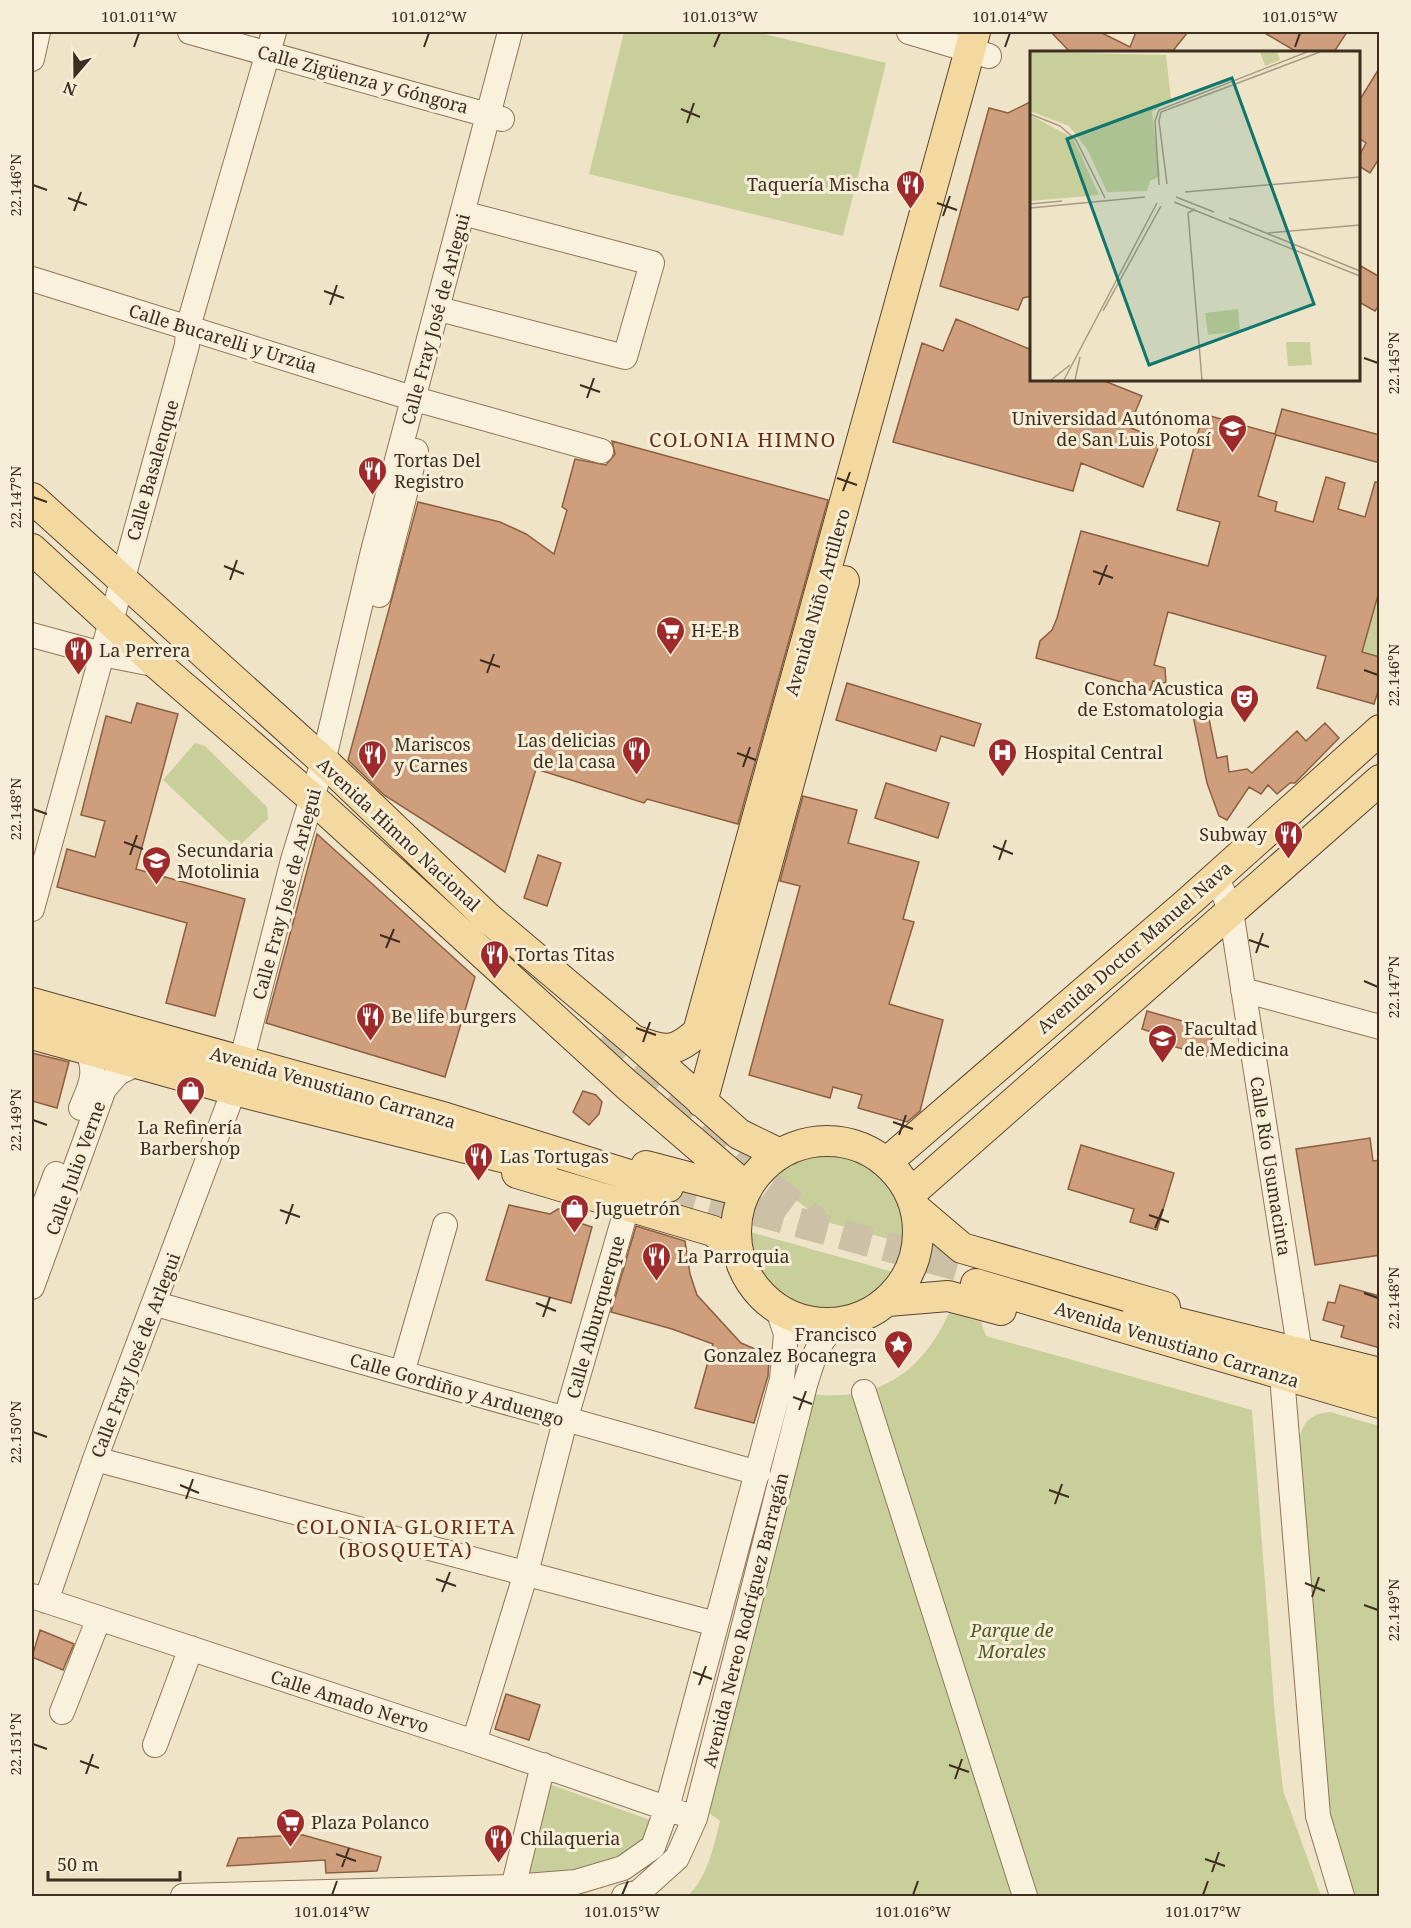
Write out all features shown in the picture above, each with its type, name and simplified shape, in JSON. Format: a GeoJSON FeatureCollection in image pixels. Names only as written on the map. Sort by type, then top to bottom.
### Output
{"type":"FeatureCollection","features":[{"type":"Feature","properties":{"kind":"main road","name":"Avenida Niño Artillero"},"geometry":{"type":"LineString","coordinates":[[633,1040],[662,1050],[674,1050],[684,1046],[698,1032],[812,659],[983,42]]}},
{"type":"Feature","properties":{"kind":"main road","name":"Avenida Himno Nacional"},"geometry":{"type":"LineString","coordinates":[[32,498],[327,764],[487,918],[633,1040],[739,1134],[780,1154]]}},
{"type":"Feature","properties":{"kind":"main road","name":"Avenida Himno Nacional"},"geometry":{"type":"LineString","coordinates":[[32,549],[158,665],[315,801],[746,1190]]}},
{"type":"Feature","properties":{"kind":"main road","name":"Avenida Niño Artillero"},"geometry":{"type":"LineString","coordinates":[[702,1102],[812,659]]}},
{"type":"Feature","properties":{"kind":"main road","name":"Avenida Doctor Manuel Nava"},"geometry":{"type":"LineString","coordinates":[[887,1162],[1380,730]]}},
{"type":"Feature","properties":{"kind":"main road","name":"Avenida Doctor Manuel Nava"},"geometry":{"type":"LineString","coordinates":[[914,1201],[1231,911],[1380,780]]}},
{"type":"Feature","properties":{"kind":"main road"},"geometry":{"type":"LineString","coordinates":[[487,918],[602,1037]]}},
{"type":"Feature","properties":{"kind":"main road","name":"Avenida Venustiano Carranza"},"geometry":{"type":"LineString","coordinates":[[32,1003],[242,1062],[440,1129],[666,1192]]}},
{"type":"Feature","properties":{"kind":"main road","name":"Avenida Venustiano Carranza"},"geometry":{"type":"LineString","coordinates":[[32,1034],[234,1090],[440,1129]]}},
{"type":"Feature","properties":{"kind":"main road"},"geometry":{"type":"LineString","coordinates":[[627,1085],[660,1134],[660,1142],[648,1156],[628,1162]]}},
{"type":"Feature","properties":{"kind":"main road"},"geometry":{"type":"LineString","coordinates":[[440,1129],[509,1128],[628,1162],[746,1190]]}},
{"type":"Feature","properties":{"kind":"main road"},"geometry":{"type":"LineString","coordinates":[[440,1129],[496,1167],[628,1204],[713,1231],[738,1251]]}},
{"type":"Feature","properties":{"kind":"main road"},"geometry":{"type":"LineString","coordinates":[[914,1201],[919,1234],[915,1259],[905,1282],[888,1302],[864,1316],[839,1323],[813,1323],[778,1310],[765,1299],[747,1277],[738,1251],[736,1221],[746,1190],[761,1169],[780,1154],[806,1143],[835,1141],[862,1148],[887,1162],[914,1201],[962,1248],[1178,1311],[1231,1349]]}},
{"type":"Feature","properties":{"kind":"main road","name":"Avenida Venustiano Carranza"},"geometry":{"type":"LineString","coordinates":[[978,1278],[1291,1364],[1380,1373]]}},
{"type":"Feature","properties":{"kind":"main road"},"geometry":{"type":"LineString","coordinates":[[888,1302],[948,1296],[1165,1354],[1231,1349]]}},
{"type":"Feature","properties":{"kind":"main road","name":"Avenida Venustiano Carranza"},"geometry":{"type":"LineString","coordinates":[[1291,1364],[1380,1403]]}},
{"type":"Feature","properties":{"kind":"street"},"geometry":{"type":"LineString","coordinates":[[32,59],[39,32]]}},
{"type":"Feature","properties":{"kind":"street","name":"Calle Zigüenza y Góngora"},"geometry":{"type":"LineString","coordinates":[[190,32],[271,43],[495,116]]}},
{"type":"Feature","properties":{"kind":"street","name":"Calle Fray José de Arlegui"},"geometry":{"type":"LineString","coordinates":[[446,311],[474,216],[510,32]]}},
{"type":"Feature","properties":{"kind":"street","name":"Calle Fray José de Arlegui"},"geometry":{"type":"LineString","coordinates":[[39,1599],[156,1304],[234,1090],[327,764],[495,116],[527,32]]}},
{"type":"Feature","properties":{"kind":"street"},"geometry":{"type":"LineString","coordinates":[[909,32],[983,42]]}},
{"type":"Feature","properties":{"kind":"street","name":"Calle Basalenque"},"geometry":{"type":"LineString","coordinates":[[32,909],[187,345],[188,327],[271,43]]}},
{"type":"Feature","properties":{"kind":"street"},"geometry":{"type":"LineString","coordinates":[[446,311],[625,357],[652,263],[474,216]]}},
{"type":"Feature","properties":{"kind":"street","name":"Calle Bucarelli y Urzúa"},"geometry":{"type":"LineString","coordinates":[[32,279],[422,400],[601,451]]}},
{"type":"Feature","properties":{"kind":"street"},"geometry":{"type":"LineString","coordinates":[[32,635],[102,654],[158,665]]}},
{"type":"Feature","properties":{"kind":"street","name":"Calle Río Usumacinta"},"geometry":{"type":"LineString","coordinates":[[1216,876],[1231,911],[1291,1364],[1309,1730],[1318,1816],[1342,1896]]}},
{"type":"Feature","properties":{"kind":"street"},"geometry":{"type":"LineString","coordinates":[[1243,990],[1380,1027]]}},
{"type":"Feature","properties":{"kind":"street","name":"Calle Julio Verne"},"geometry":{"type":"LineString","coordinates":[[32,1287],[37,1239],[91,1082],[94,1064],[86,1048]]}},
{"type":"Feature","properties":{"kind":"street","name":"Calle Julio Verne"},"geometry":{"type":"LineString","coordinates":[[37,1239],[104,1089],[118,1073],[138,1063]]}},
{"type":"Feature","properties":{"kind":"street","name":"Calle Alburquerque"},"geometry":{"type":"LineString","coordinates":[[474,1742],[526,1572],[565,1420],[628,1204]]}},
{"type":"Feature","properties":{"kind":"street"},"geometry":{"type":"LineString","coordinates":[[402,1373],[445,1225]]}},
{"type":"Feature","properties":{"kind":"street","name":"Calle Gordiño y Arduengo"},"geometry":{"type":"LineString","coordinates":[[156,1304],[758,1473]]}},
{"type":"Feature","properties":{"kind":"street","name":"Avenida Nereo Rodríguez Barragán"},"geometry":{"type":"LineString","coordinates":[[183,1896],[512,1892],[576,1882],[623,1868],[653,1847],[667,1808],[782,1379],[786,1334],[778,1310]]}},
{"type":"Feature","properties":{"kind":"street","name":"Avenida Nereo Rodríguez Barragán"},"geometry":{"type":"LineString","coordinates":[[624,1896],[639,1892],[677,1858],[694,1818],[805,1385],[816,1348],[825,1335],[839,1323]]}},
{"type":"Feature","properties":{"kind":"street"},"geometry":{"type":"LineString","coordinates":[[864,1392],[1025,1896]]}},
{"type":"Feature","properties":{"kind":"street"},"geometry":{"type":"LineString","coordinates":[[95,1459],[716,1624]]}},
{"type":"Feature","properties":{"kind":"street","name":"Calle Amado Nervo"},"geometry":{"type":"LineString","coordinates":[[39,1599],[543,1765],[694,1818]]}},
{"type":"Feature","properties":{"kind":"street"},"geometry":{"type":"LineString","coordinates":[[62,1712],[99,1618]]}},
{"type":"Feature","properties":{"kind":"street"},"geometry":{"type":"LineString","coordinates":[[155,1745],[190,1648]]}},
{"type":"Feature","properties":{"kind":"street"},"geometry":{"type":"LineString","coordinates":[[512,1892],[543,1765]]}},
{"type":"Feature","properties":{"kind":"green space"},"geometry":{"type":"Polygon","coordinates":[[[624,32],[756,32],[886,63],[843,236],[589,174],[624,32]]]}},
{"type":"Feature","properties":{"kind":"green space"},"geometry":{"type":"Polygon","coordinates":[[[1379,588],[1379,657],[1362,652],[1379,588]]]}},
{"type":"Feature","properties":{"kind":"green space"},"geometry":{"type":"Polygon","coordinates":[[[195,743],[205,746],[267,807],[268,819],[241,844],[229,842],[163,780],[195,743]]]}},
{"type":"Feature","properties":{"kind":"green space"},"geometry":{"type":"Polygon","coordinates":[[[833,1150],[849,1155],[879,1171],[902,1194],[908,1209],[910,1226],[906,1244],[823,1221],[766,1177],[797,1157],[833,1150]]]}},
{"type":"Feature","properties":{"kind":"green space"},"geometry":{"type":"Polygon","coordinates":[[[747,1231],[897,1273],[889,1286],[881,1293],[845,1313],[819,1315],[802,1312],[773,1294],[762,1281],[749,1249],[747,1231]]]}},
{"type":"Feature","properties":{"kind":"green space","name":"Parque de Morales"},"geometry":{"type":"Polygon","coordinates":[[[949,1313],[981,1322],[986,1336],[1252,1410],[1275,1716],[1283,1790],[1321,1896],[687,1896],[705,1872],[718,1830],[720,1821],[705,1810],[811,1394],[857,1393],[877,1388],[895,1379],[925,1352],[949,1313]]]}},
{"type":"Feature","properties":{"kind":"green space"},"geometry":{"type":"Polygon","coordinates":[[[1330,1412],[1379,1426],[1379,1896],[1351,1896],[1338,1866],[1324,1787],[1299,1440],[1309,1420],[1330,1412]]]}},
{"type":"Feature","properties":{"kind":"green space"},"geometry":{"type":"Polygon","coordinates":[[[549,1784],[656,1822],[632,1854],[586,1868],[525,1875],[549,1784]]]}},
{"type":"Feature","properties":{"kind":"building"},"geometry":{"type":"Polygon","coordinates":[[[1051,32],[1100,32],[1130,47],[1136,32],[1188,32],[1173,51],[1069,51],[1051,32]]]}},
{"type":"Feature","properties":{"kind":"building"},"geometry":{"type":"Polygon","coordinates":[[[1263,32],[1347,32],[1335,51],[1295,51],[1263,32]]]}},
{"type":"Feature","properties":{"kind":"building"},"geometry":{"type":"Polygon","coordinates":[[[1380,67],[1380,157],[1370,173],[1360,167],[1360,154],[1366,143],[1360,139],[1360,99],[1380,67]]]}},
{"type":"Feature","properties":{"kind":"building"},"geometry":{"type":"Polygon","coordinates":[[[1030,102],[1030,296],[1023,298],[1018,310],[940,286],[989,108],[1008,113],[1030,102]]]}},
{"type":"Feature","properties":{"kind":"building"},"geometry":{"type":"Polygon","coordinates":[[[1360,266],[1380,277],[1380,304],[1375,311],[1360,303],[1360,266]]]}},
{"type":"Feature","properties":{"kind":"building"},"geometry":{"type":"Polygon","coordinates":[[[956,319],[1030,349],[1030,381],[1104,381],[1142,396],[1129,427],[1148,435],[1146,441],[1159,446],[1143,487],[1081,463],[1073,491],[893,442],[922,343],[943,351],[956,319]]]}},
{"type":"Feature","properties":{"kind":"building"},"geometry":{"type":"Polygon","coordinates":[[[1282,409],[1380,435],[1380,463],[1276,435],[1258,496],[1277,502],[1275,511],[1313,522],[1326,477],[1345,483],[1338,509],[1365,517],[1375,482],[1380,482],[1380,588],[1362,652],[1380,657],[1380,685],[1374,704],[1317,688],[1326,656],[1168,612],[1154,665],[1165,668],[1166,683],[1153,681],[1150,690],[1036,658],[1040,641],[1052,630],[1057,618],[1081,531],[1208,566],[1220,522],[1177,510],[1203,414],[1275,434],[1282,409]]]}},
{"type":"Feature","properties":{"kind":"building","name":"H-E-B"},"geometry":{"type":"Polygon","coordinates":[[[612,441],[828,500],[738,824],[647,799],[644,803],[536,769],[505,872],[384,795],[348,760],[418,502],[500,522],[526,534],[554,554],[567,510],[562,507],[575,459],[606,465],[615,454],[612,441]]]}},
{"type":"Feature","properties":{"kind":"building"},"geometry":{"type":"Polygon","coordinates":[[[847,683],[981,724],[974,746],[941,736],[936,751],[836,720],[847,683]]]}},
{"type":"Feature","properties":{"kind":"building"},"geometry":{"type":"Polygon","coordinates":[[[137,703],[178,714],[136,869],[245,899],[215,1016],[166,1003],[187,923],[57,887],[67,849],[95,857],[105,821],[81,815],[106,716],[131,723],[137,703]]]}},
{"type":"Feature","properties":{"kind":"building"},"geometry":{"type":"Polygon","coordinates":[[[1208,714],[1217,758],[1227,756],[1229,772],[1247,769],[1252,773],[1297,731],[1306,741],[1325,723],[1339,738],[1295,783],[1290,783],[1277,794],[1268,785],[1261,794],[1249,787],[1227,820],[1219,816],[1207,783],[1193,716],[1208,714]]]}},
{"type":"Feature","properties":{"kind":"building"},"geometry":{"type":"Polygon","coordinates":[[[886,783],[949,803],[938,838],[875,818],[886,783]]]}},
{"type":"Feature","properties":{"kind":"building"},"geometry":{"type":"Polygon","coordinates":[[[803,796],[857,810],[848,843],[919,862],[903,919],[914,922],[889,1004],[943,1020],[920,1111],[907,1122],[858,1108],[862,1095],[833,1087],[830,1098],[749,1075],[800,886],[780,881],[803,796]]]}},
{"type":"Feature","properties":{"kind":"building"},"geometry":{"type":"Polygon","coordinates":[[[317,834],[475,977],[445,1077],[266,1023],[317,834]]]}},
{"type":"Feature","properties":{"kind":"building"},"geometry":{"type":"Polygon","coordinates":[[[538,855],[561,863],[547,906],[524,898],[538,855]]]}},
{"type":"Feature","properties":{"kind":"building"},"geometry":{"type":"Polygon","coordinates":[[[1147,1011],[1214,1030],[1207,1056],[1155,1041],[1157,1034],[1142,1029],[1147,1011]]]}},
{"type":"Feature","properties":{"kind":"building"},"geometry":{"type":"Polygon","coordinates":[[[32,1053],[69,1062],[57,1108],[32,1101],[32,1053]]]}},
{"type":"Feature","properties":{"kind":"building"},"geometry":{"type":"Polygon","coordinates":[[[583,1091],[596,1095],[602,1102],[599,1114],[589,1125],[573,1112],[583,1091]]]}},
{"type":"Feature","properties":{"kind":"building"},"geometry":{"type":"Polygon","coordinates":[[[1370,1138],[1373,1161],[1380,1160],[1380,1255],[1315,1265],[1296,1149],[1370,1138]]]}},
{"type":"Feature","properties":{"kind":"building"},"geometry":{"type":"Polygon","coordinates":[[[1081,1145],[1174,1173],[1157,1230],[1130,1222],[1134,1209],[1068,1189],[1081,1145]]]}},
{"type":"Feature","properties":{"kind":"building"},"geometry":{"type":"Polygon","coordinates":[[[509,1205],[550,1214],[558,1209],[566,1209],[574,1221],[592,1227],[571,1303],[486,1280],[509,1205]]]}},
{"type":"Feature","properties":{"kind":"building"},"geometry":{"type":"Polygon","coordinates":[[[636,1226],[685,1241],[690,1274],[697,1295],[741,1343],[767,1354],[768,1376],[754,1423],[695,1408],[713,1344],[672,1329],[611,1312],[636,1226]]]}},
{"type":"Feature","properties":{"kind":"building"},"geometry":{"type":"Polygon","coordinates":[[[1340,1285],[1380,1296],[1380,1348],[1341,1337],[1344,1326],[1323,1320],[1328,1302],[1335,1303],[1340,1285]]]}},
{"type":"Feature","properties":{"kind":"building"},"geometry":{"type":"Polygon","coordinates":[[[40,1630],[74,1644],[63,1670],[32,1657],[40,1630]]]}},
{"type":"Feature","properties":{"kind":"building"},"geometry":{"type":"Polygon","coordinates":[[[506,1694],[540,1705],[529,1740],[495,1729],[506,1694]]]}},
{"type":"Feature","properties":{"kind":"building","name":"Plaza Polanco"},"geometry":{"type":"Polygon","coordinates":[[[303,1835],[381,1857],[377,1871],[326,1873],[325,1860],[227,1866],[238,1838],[303,1835]]]}},
{"type":"Feature","properties":{"kind":"tunnel"},"geometry":{"type":"LineString","coordinates":[[602,1037],[733,1159],[817,1223]]}},
{"type":"Feature","properties":{"kind":"tunnel"},"geometry":{"type":"LineString","coordinates":[[668,1187],[980,1272]]}},
{"type":"Feature","properties":{"kind":"place","name":"Taquería Mischa"},"geometry":{"type":"Point","coordinates":[911,210]}},
{"type":"Feature","properties":{"kind":"place","name":"Universidad Autónoma de San Luis Potosí"},"geometry":{"type":"Point","coordinates":[1232,454]}},
{"type":"Feature","properties":{"kind":"place","name":"Tortas Del Registro"},"geometry":{"type":"Point","coordinates":[373,496]}},
{"type":"Feature","properties":{"kind":"place","name":"H-E-B"},"geometry":{"type":"Point","coordinates":[670,656]}},
{"type":"Feature","properties":{"kind":"place","name":"La Perrera"},"geometry":{"type":"Point","coordinates":[78,676]}},
{"type":"Feature","properties":{"kind":"place","name":"Concha Acustica de Estomatologia"},"geometry":{"type":"Point","coordinates":[1245,724]}},
{"type":"Feature","properties":{"kind":"place","name":"Las delicias de la casa"},"geometry":{"type":"Point","coordinates":[637,776]}},
{"type":"Feature","properties":{"kind":"place","name":"Hospital Central"},"geometry":{"type":"Point","coordinates":[1003,778]}},
{"type":"Feature","properties":{"kind":"place","name":"Mariscos y Carnes"},"geometry":{"type":"Point","coordinates":[373,780]}},
{"type":"Feature","properties":{"kind":"place","name":"Subway"},"geometry":{"type":"Point","coordinates":[1288,860]}},
{"type":"Feature","properties":{"kind":"place","name":"Secundaria Motolinia"},"geometry":{"type":"Point","coordinates":[156,886]}},
{"type":"Feature","properties":{"kind":"place","name":"Tortas Titas"},"geometry":{"type":"Point","coordinates":[494,980]}},
{"type":"Feature","properties":{"kind":"place","name":"Be life burgers"},"geometry":{"type":"Point","coordinates":[370,1042]}},
{"type":"Feature","properties":{"kind":"place","name":"Facultad de Medicina"},"geometry":{"type":"Point","coordinates":[1163,1064]}},
{"type":"Feature","properties":{"kind":"place","name":"La Refinería Barbershop"},"geometry":{"type":"Point","coordinates":[190,1116]}},
{"type":"Feature","properties":{"kind":"place","name":"Las Tortugas"},"geometry":{"type":"Point","coordinates":[479,1182]}},
{"type":"Feature","properties":{"kind":"place","name":"Juguetrón"},"geometry":{"type":"Point","coordinates":[574,1234]}},
{"type":"Feature","properties":{"kind":"place","name":"La Parroquia"},"geometry":{"type":"Point","coordinates":[656,1282]}},
{"type":"Feature","properties":{"kind":"place","name":"Francisco Gonzalez Bocanegra"},"geometry":{"type":"Point","coordinates":[898,1370]}},
{"type":"Feature","properties":{"kind":"place","name":"Plaza Polanco"},"geometry":{"type":"Point","coordinates":[290,1848]}},
{"type":"Feature","properties":{"kind":"place","name":"Chilaqueria"},"geometry":{"type":"Point","coordinates":[499,1864]}},
{"type":"Feature","properties":{"kind":"district","name":"COLONIA HIMNO"},"geometry":{"type":"Point","coordinates":[743,439]}},
{"type":"Feature","properties":{"kind":"district","name":"COLONIA GLORIETA (BOSQUETA)"},"geometry":{"type":"Point","coordinates":[406,1538]}}]}
